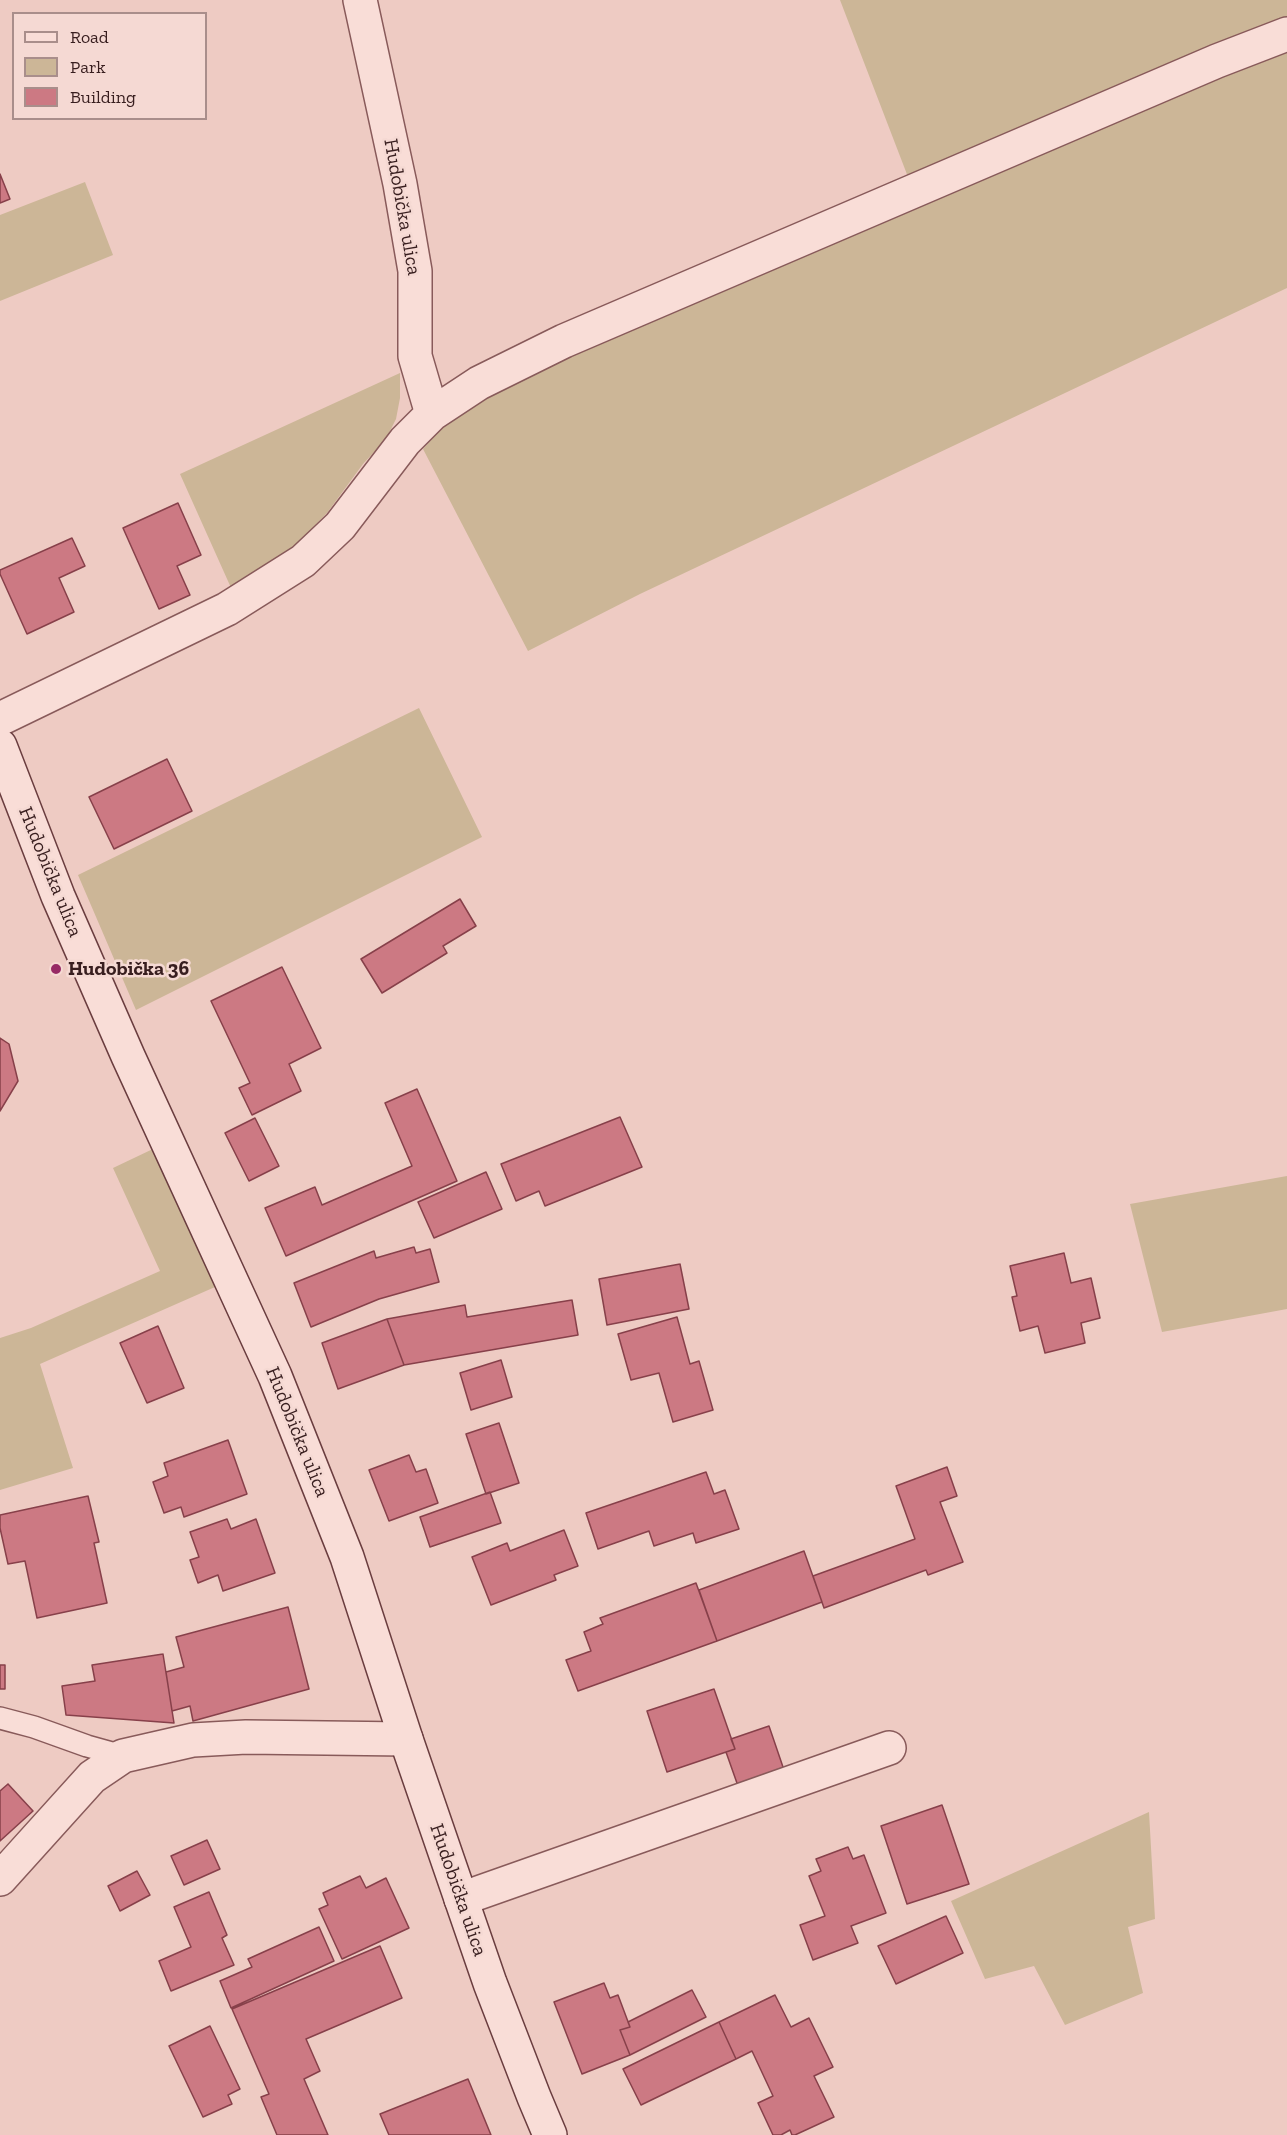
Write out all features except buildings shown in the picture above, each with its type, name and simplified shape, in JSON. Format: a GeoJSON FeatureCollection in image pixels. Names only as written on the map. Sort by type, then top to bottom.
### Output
{"type":"FeatureCollection","features":[{"type":"Feature","properties":{"kind":"street","name":"Hudobička ulica"},"geometry":{"type":"LineString","coordinates":[[360,0],[400,184],[415,271],[415,356],[432,414]]}},
{"type":"Feature","properties":{"kind":"street"},"geometry":{"type":"LineString","coordinates":[[0,719],[227,609],[303,561],[340,526],[405,441],[432,414],[479,383],[564,341],[1217,61],[1287,34]]}},
{"type":"Feature","properties":{"kind":"street","name":"Hudobička ulica"},"geometry":{"type":"LineString","coordinates":[[0,746],[58,896],[128,1056],[275,1376],[347,1557],[461,1899],[522,2066],[550,2135]]}},
{"type":"Feature","properties":{"kind":"street"},"geometry":{"type":"LineString","coordinates":[[0,1879],[92,1778],[123,1756],[193,1740],[246,1737],[406,1739]]}},
{"type":"Feature","properties":{"kind":"street"},"geometry":{"type":"LineString","coordinates":[[461,1899],[889,1748]]}},
{"type":"Feature","properties":{"kind":"lane"},"geometry":{"type":"LineString","coordinates":[[0,1718],[34,1726],[87,1746],[123,1756]]}},
{"type":"Feature","properties":{"kind":"green space"},"geometry":{"type":"Polygon","coordinates":[[[840,0],[1287,0],[1287,19],[908,177],[840,0]]]}},
{"type":"Feature","properties":{"kind":"green space"},"geometry":{"type":"Polygon","coordinates":[[[1287,47],[1287,288],[640,594],[528,651],[423,449],[444,425],[534,366],[1287,47]]]}},
{"type":"Feature","properties":{"kind":"green space"},"geometry":{"type":"Polygon","coordinates":[[[85,182],[113,255],[0,301],[0,215],[85,182]]]}},
{"type":"Feature","properties":{"kind":"green space"},"geometry":{"type":"Polygon","coordinates":[[[400,373],[400,398],[396,419],[386,439],[363,464],[327,513],[290,551],[232,590],[180,474],[400,373]]]}},
{"type":"Feature","properties":{"kind":"green space"},"geometry":{"type":"Polygon","coordinates":[[[419,708],[482,837],[136,1010],[78,875],[419,708]]]}},
{"type":"Feature","properties":{"kind":"green space"},"geometry":{"type":"Polygon","coordinates":[[[155,1148],[215,1287],[40,1364],[73,1468],[0,1490],[0,1338],[31,1328],[160,1271],[113,1168],[155,1148]]]}},
{"type":"Feature","properties":{"kind":"green space"},"geometry":{"type":"Polygon","coordinates":[[[1287,1176],[1287,1309],[1162,1332],[1130,1204],[1287,1176]]]}},
{"type":"Feature","properties":{"kind":"green space"},"geometry":{"type":"Polygon","coordinates":[[[1149,1812],[1155,1919],[1128,1927],[1143,1993],[1065,2025],[1034,1966],[985,1979],[951,1901],[1149,1812]]]}},
{"type":"Feature","properties":{"kind":"place","name":"Hudobička 36"},"geometry":{"type":"Point","coordinates":[56,969]}}]}
